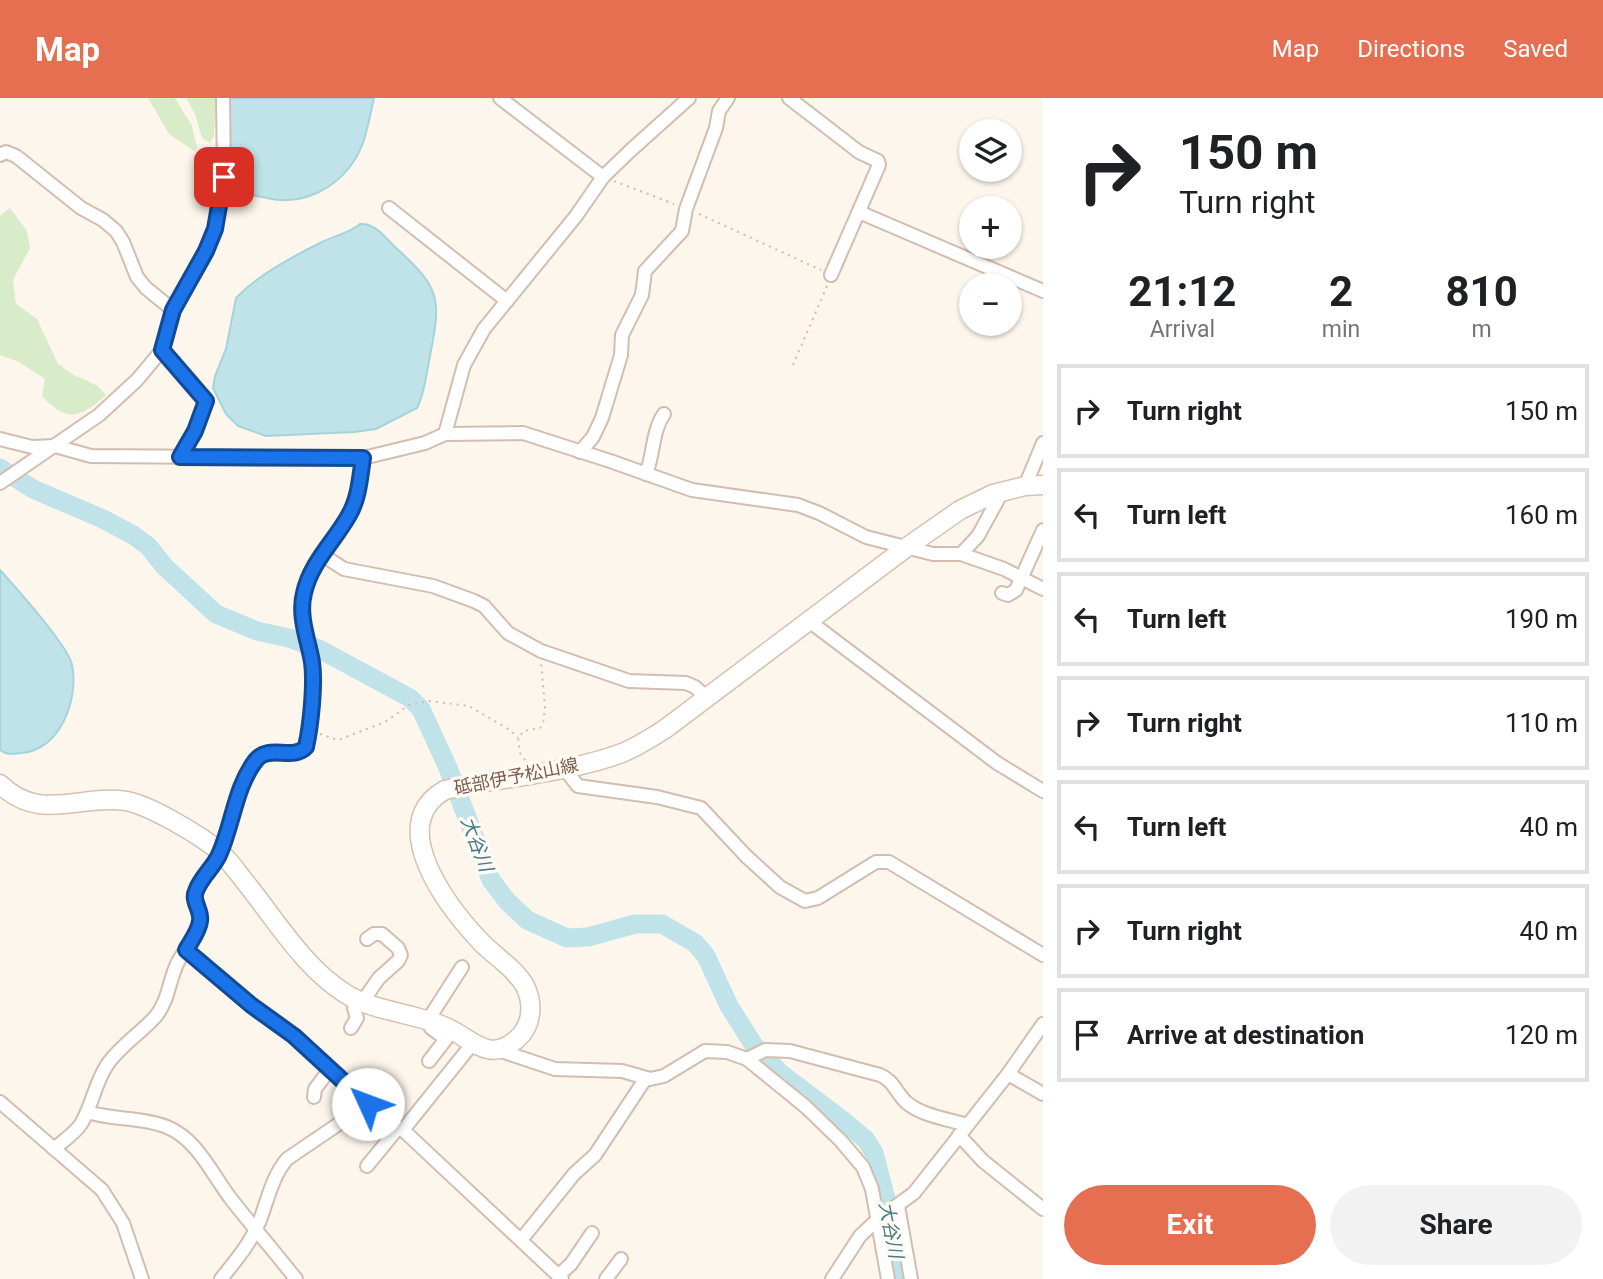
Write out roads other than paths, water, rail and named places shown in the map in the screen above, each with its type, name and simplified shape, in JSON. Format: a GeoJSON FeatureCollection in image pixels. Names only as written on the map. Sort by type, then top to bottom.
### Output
{"type":"FeatureCollection","features":[{"type":"Feature","properties":{"kind":"main road","name":"砥部伊予松山線"},"geometry":{"type":"LineString","coordinates":[[498,1051],[517,1039],[529,1022],[531,1013],[528,993],[517,975],[482,943],[450,905],[421,849],[419,820],[429,802],[445,790],[607,757],[636,746],[665,729],[960,510],[978,500],[1002,492],[1043,485]]}},
{"type":"Feature","properties":{"kind":"main road"},"geometry":{"type":"LineString","coordinates":[[0,784],[20,799],[35,804],[124,801],[136,804],[195,835],[220,852],[301,953],[338,988],[392,1019],[430,1021],[489,1050],[498,1051]]}},
{"type":"Feature","properties":{"kind":"street"},"geometry":{"type":"LineString","coordinates":[[0,483],[99,415],[136,380],[162,350],[173,310],[206,251],[218,219],[224,177],[223,98]]}},
{"type":"Feature","properties":{"kind":"street"},"geometry":{"type":"LineString","coordinates":[[500,98],[603,177]]}},
{"type":"Feature","properties":{"kind":"street"},"geometry":{"type":"LineString","coordinates":[[445,433],[464,365],[484,329],[576,216],[603,177],[690,98]]}},
{"type":"Feature","properties":{"kind":"street"},"geometry":{"type":"LineString","coordinates":[[580,452],[593,437],[602,418],[621,355],[622,335],[642,295],[645,271],[682,232],[686,209],[716,128],[719,111],[728,98]]}},
{"type":"Feature","properties":{"kind":"street"},"geometry":{"type":"LineString","coordinates":[[789,98],[859,152],[878,161],[878,170],[831,275]]}},
{"type":"Feature","properties":{"kind":"street"},"geometry":{"type":"LineString","coordinates":[[0,155],[6,152],[16,156],[81,208],[116,231],[137,277],[173,310]]}},
{"type":"Feature","properties":{"kind":"street"},"geometry":{"type":"LineString","coordinates":[[389,208],[507,301]]}},
{"type":"Feature","properties":{"kind":"street"},"geometry":{"type":"LineString","coordinates":[[859,212],[1043,291]]}},
{"type":"Feature","properties":{"kind":"street"},"geometry":{"type":"LineString","coordinates":[[162,350],[206,401],[195,431],[180,457]]}},
{"type":"Feature","properties":{"kind":"street"},"geometry":{"type":"LineString","coordinates":[[646,474],[652,459],[658,423],[664,414]]}},
{"type":"Feature","properties":{"kind":"street"},"geometry":{"type":"LineString","coordinates":[[0,439],[32,446],[55,446],[91,456],[363,458],[399,451],[445,433],[523,433],[692,491],[798,505],[866,537],[933,554],[961,554],[1004,569],[1043,589]]}},
{"type":"Feature","properties":{"kind":"street"},"geometry":{"type":"LineString","coordinates":[[1025,486],[1043,443]]}},
{"type":"Feature","properties":{"kind":"street"},"geometry":{"type":"LineString","coordinates":[[54,1149],[74,1133],[87,1112],[110,1061],[158,1014],[166,999],[177,963],[201,920],[194,899],[195,892],[220,852],[243,781],[256,761],[265,753],[303,750],[307,742],[313,676],[303,621],[303,594],[309,575],[321,554],[350,515],[357,497],[363,458]]}},
{"type":"Feature","properties":{"kind":"street"},"geometry":{"type":"LineString","coordinates":[[961,554],[978,536],[1002,492]]}},
{"type":"Feature","properties":{"kind":"street"},"geometry":{"type":"LineString","coordinates":[[1002,593],[1012,593],[1025,573],[1043,530]]}},
{"type":"Feature","properties":{"kind":"street"},"geometry":{"type":"LineString","coordinates":[[321,554],[344,569],[433,586],[474,601],[484,606],[508,633],[541,651],[629,681],[686,683],[707,698]]}},
{"type":"Feature","properties":{"kind":"street"},"geometry":{"type":"LineString","coordinates":[[810,621],[997,763],[1043,791]]}},
{"type":"Feature","properties":{"kind":"street"},"geometry":{"type":"LineString","coordinates":[[563,767],[578,786],[657,797],[701,808],[746,856],[780,887],[805,901],[818,898],[876,862],[889,862],[1043,955]]}},
{"type":"Feature","properties":{"kind":"street"},"geometry":{"type":"LineString","coordinates":[[351,1028],[357,1018],[354,1008],[401,955],[398,948],[382,934],[374,934],[367,939]]}},
{"type":"Feature","properties":{"kind":"street"},"geometry":{"type":"LineString","coordinates":[[186,950],[251,1005],[294,1036],[392,1126],[400,1129],[560,1277],[592,1233]]}},
{"type":"Feature","properties":{"kind":"street"},"geometry":{"type":"LineString","coordinates":[[429,1061],[446,1039],[430,1028],[430,1021],[462,967]]}},
{"type":"Feature","properties":{"kind":"street"},"geometry":{"type":"LineString","coordinates":[[832,1279],[860,1236],[914,1193],[1008,1074],[1043,1024]]}},
{"type":"Feature","properties":{"kind":"street"},"geometry":{"type":"LineString","coordinates":[[367,1166],[474,1043]]}},
{"type":"Feature","properties":{"kind":"street"},"geometry":{"type":"LineString","coordinates":[[498,1051],[555,1069],[622,1070],[658,1079],[705,1052],[755,1055],[790,1051],[880,1075],[888,1079],[906,1102],[915,1108],[963,1130],[983,1161],[1043,1209]]}},
{"type":"Feature","properties":{"kind":"street"},"geometry":{"type":"LineString","coordinates":[[755,1055],[841,1141],[863,1167],[872,1189],[888,1279]]}},
{"type":"Feature","properties":{"kind":"street"},"geometry":{"type":"LineString","coordinates":[[314,1097],[315,1089],[330,1069]]}},
{"type":"Feature","properties":{"kind":"street"},"geometry":{"type":"LineString","coordinates":[[1008,1074],[1043,1094]]}},
{"type":"Feature","properties":{"kind":"street"},"geometry":{"type":"LineString","coordinates":[[521,1240],[573,1174],[595,1154],[646,1078]]}},
{"type":"Feature","properties":{"kind":"street"},"geometry":{"type":"LineString","coordinates":[[0,1102],[102,1190],[114,1206],[130,1239],[142,1279]]}},
{"type":"Feature","properties":{"kind":"street"},"geometry":{"type":"LineString","coordinates":[[220,1279],[247,1248],[274,1180],[287,1159],[368,1104]]}},
{"type":"Feature","properties":{"kind":"street"},"geometry":{"type":"LineString","coordinates":[[87,1112],[103,1117],[151,1123],[181,1134],[193,1145],[230,1197],[296,1279]]}},
{"type":"Feature","properties":{"kind":"street"},"geometry":{"type":"LineString","coordinates":[[898,1206],[911,1279]]}},
{"type":"Feature","properties":{"kind":"street"},"geometry":{"type":"LineString","coordinates":[[606,1279],[621,1259]]}},
{"type":"Feature","properties":{"kind":"water"},"geometry":{"type":"Polygon","coordinates":[[[228,98],[374,98],[364,140],[349,168],[326,188],[312,195],[283,200],[246,193],[237,188],[231,179],[228,98]]]}},
{"type":"Feature","properties":{"kind":"water"},"geometry":{"type":"Polygon","coordinates":[[[360,224],[379,231],[411,262],[430,286],[434,297],[436,323],[417,408],[376,429],[354,432],[266,436],[238,426],[226,414],[213,388],[226,349],[236,298],[276,267],[360,224]]]}},
{"type":"Feature","properties":{"kind":"water"},"geometry":{"type":"Polygon","coordinates":[[[0,570],[61,644],[72,665],[72,693],[64,721],[46,743],[35,750],[15,754],[0,750],[0,570]]]}},
{"type":"Feature","properties":{"kind":"waterway","name":"大谷川"},"geometry":{"type":"LineString","coordinates":[[0,468],[33,489],[133,535],[148,546],[165,567],[216,614],[257,631],[289,638],[321,650],[410,698],[421,709],[448,768],[491,880],[507,901],[527,920],[567,938],[588,937],[635,924],[662,924],[695,943],[706,956],[729,1006],[753,1044],[779,1072],[866,1140],[874,1153],[886,1199],[900,1279]]}}]}
